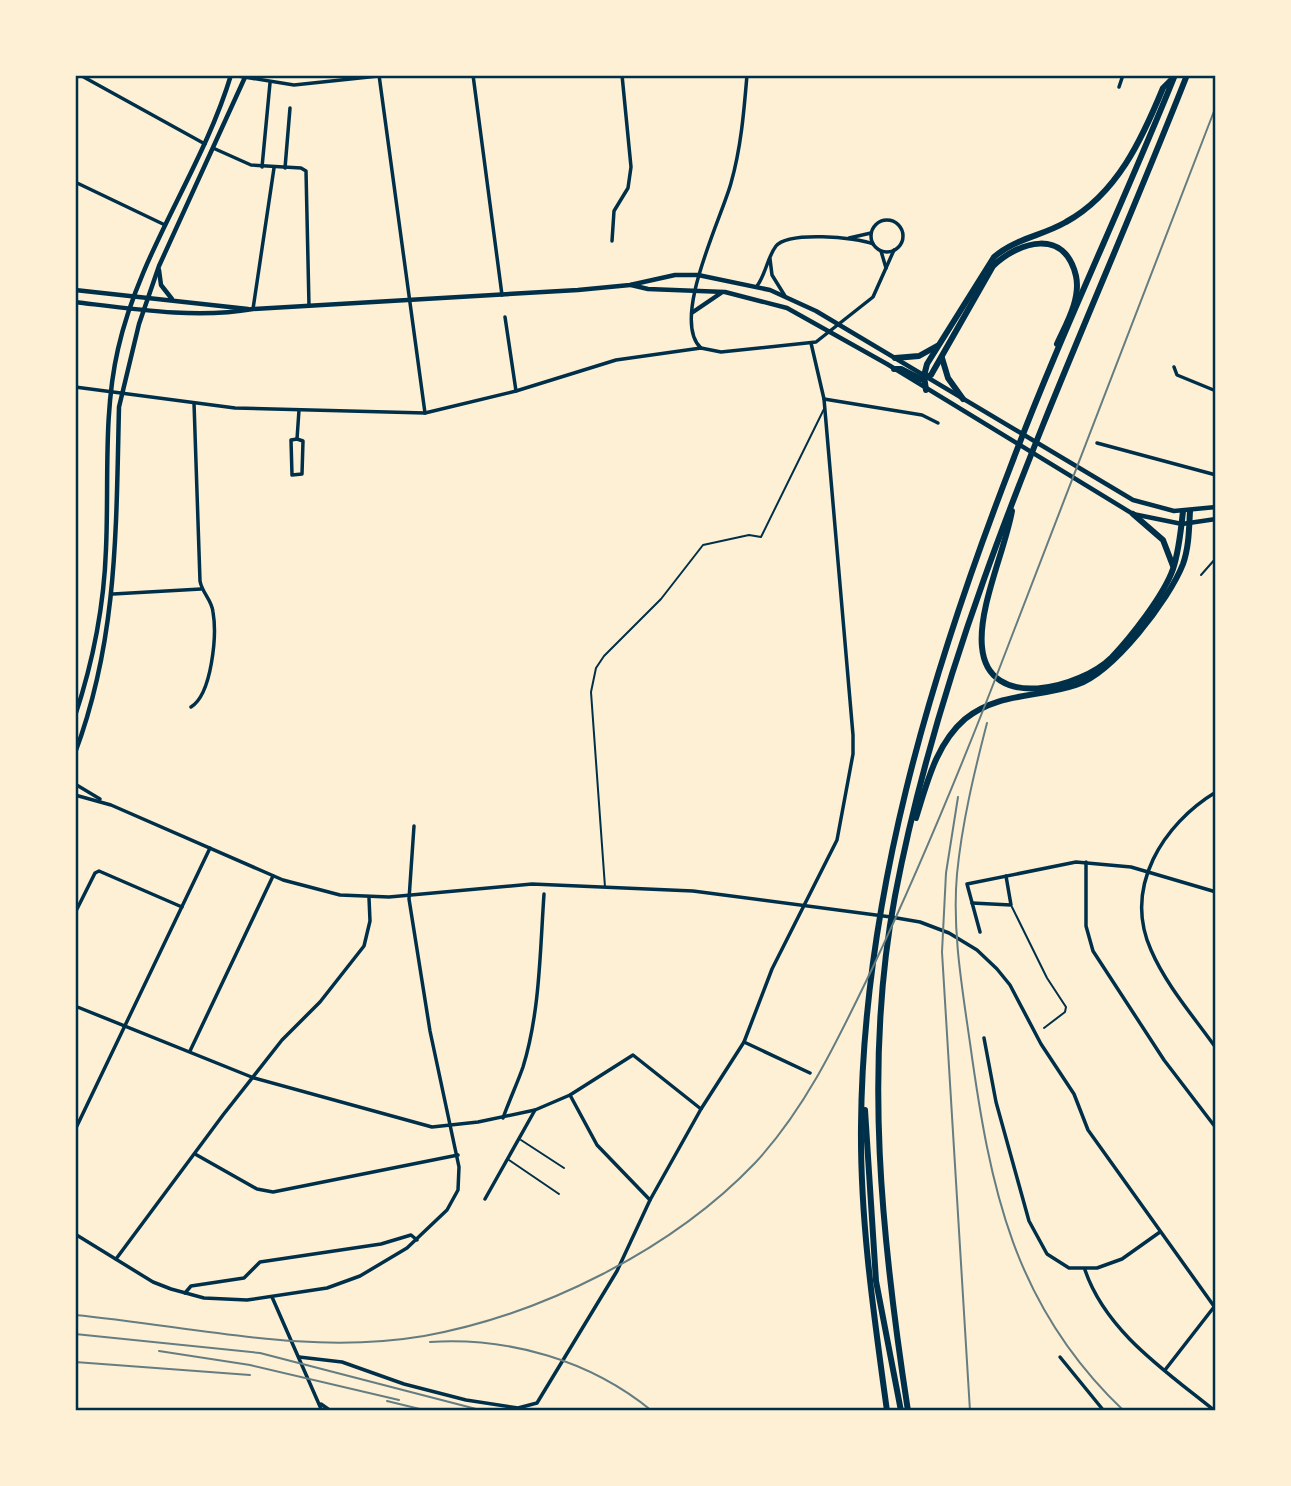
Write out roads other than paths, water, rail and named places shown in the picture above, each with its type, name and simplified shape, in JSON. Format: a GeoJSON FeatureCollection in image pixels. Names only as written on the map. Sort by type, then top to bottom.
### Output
{"type":"FeatureCollection","features":[{"type":"Feature","properties":{"kind":"highway"},"geometry":{"type":"LineString","coordinates":[[908,1411],[891,1304],[880,1144],[880,1044],[895,898],[908,836],[954,660],[1015,495],[1187,75]]}},
{"type":"Feature","properties":{"kind":"highway"},"geometry":{"type":"LineString","coordinates":[[926,390],[925,378],[939,345],[994,257],[1009,244],[1066,222],[1104,192],[1132,154],[1163,88],[1174,76]]}},
{"type":"Feature","properties":{"kind":"highway"},"geometry":{"type":"LineString","coordinates":[[887,1411],[863,1202],[861,1123],[868,1013],[884,888],[909,776],[957,617],[1010,467],[1174,76]]}},
{"type":"Feature","properties":{"kind":"highway"},"geometry":{"type":"LineString","coordinates":[[925,378],[942,355],[993,265],[1017,246],[1041,242],[1062,253],[1076,276],[1074,303],[1050,361],[1048,376]]}},
{"type":"Feature","properties":{"kind":"highway"},"geometry":{"type":"LineString","coordinates":[[895,358],[919,356],[939,345]]}},
{"type":"Feature","properties":{"kind":"highway"},"geometry":{"type":"LineString","coordinates":[[942,355],[945,372],[963,399]]}},
{"type":"Feature","properties":{"kind":"highway"},"geometry":{"type":"LineString","coordinates":[[894,369],[925,378]]}},
{"type":"Feature","properties":{"kind":"highway"},"geometry":{"type":"LineString","coordinates":[[1015,495],[982,641],[986,664],[995,676],[1007,685],[1028,689],[1061,685],[1096,670],[1127,639],[1174,568],[1185,524]]}},
{"type":"Feature","properties":{"kind":"highway"},"geometry":{"type":"LineString","coordinates":[[908,836],[938,756],[951,735],[968,717],[996,701],[1079,684],[1114,662],[1175,579],[1183,562],[1186,511]]}},
{"type":"Feature","properties":{"kind":"highway"},"geometry":{"type":"LineString","coordinates":[[1133,514],[1163,540],[1174,568]]}},
{"type":"Feature","properties":{"kind":"highway"},"geometry":{"type":"LineString","coordinates":[[864,1091],[876,1282],[901,1411]]}},
{"type":"Feature","properties":{"kind":"main road"},"geometry":{"type":"LineString","coordinates":[[75,716],[92,654],[104,587],[111,392],[129,308],[165,225],[205,144],[231,75]]}},
{"type":"Feature","properties":{"kind":"main road"},"geometry":{"type":"LineString","coordinates":[[75,753],[99,675],[113,594],[121,394],[147,298],[159,265],[246,77]]}},
{"type":"Feature","properties":{"kind":"main road"},"geometry":{"type":"LineString","coordinates":[[159,265],[161,285],[173,299]]}},
{"type":"Feature","properties":{"kind":"main road"},"geometry":{"type":"LineString","coordinates":[[75,290],[251,309],[502,296],[630,285],[675,275],[698,275],[757,286],[785,296],[836,323],[1138,502],[1186,511],[1216,507]]}},
{"type":"Feature","properties":{"kind":"main road"},"geometry":{"type":"LineString","coordinates":[[630,285],[648,289],[725,292],[779,305],[839,336],[1133,514],[1185,524],[1216,519]]}},
{"type":"Feature","properties":{"kind":"main road"},"geometry":{"type":"LineString","coordinates":[[693,312],[725,292]]}},
{"type":"Feature","properties":{"kind":"main road"},"geometry":{"type":"LineString","coordinates":[[75,302],[129,308],[234,313],[251,309]]}},
{"type":"Feature","properties":{"kind":"street"},"geometry":{"type":"LineString","coordinates":[[80,75],[205,144]]}},
{"type":"Feature","properties":{"kind":"street"},"geometry":{"type":"LineString","coordinates":[[231,75],[294,85],[388,75]]}},
{"type":"Feature","properties":{"kind":"street"},"geometry":{"type":"LineString","coordinates":[[473,75],[502,296]]}},
{"type":"Feature","properties":{"kind":"street"},"geometry":{"type":"LineString","coordinates":[[612,241],[614,211],[627,193],[631,167],[622,75]]}},
{"type":"Feature","properties":{"kind":"street"},"geometry":{"type":"LineString","coordinates":[[701,348],[693,338],[698,275],[734,172],[747,75]]}},
{"type":"Feature","properties":{"kind":"street"},"geometry":{"type":"LineString","coordinates":[[1119,87],[1123,75]]}},
{"type":"Feature","properties":{"kind":"street"},"geometry":{"type":"LineString","coordinates":[[379,76],[425,413]]}},
{"type":"Feature","properties":{"kind":"street"},"geometry":{"type":"LineString","coordinates":[[262,167],[271,83]]}},
{"type":"Feature","properties":{"kind":"street"},"geometry":{"type":"LineString","coordinates":[[285,168],[290,108]]}},
{"type":"Feature","properties":{"kind":"street"},"geometry":{"type":"LineString","coordinates":[[213,148],[240,161],[262,167],[301,168],[307,173],[309,306]]}},
{"type":"Feature","properties":{"kind":"street"},"geometry":{"type":"LineString","coordinates":[[251,309],[275,168]]}},
{"type":"Feature","properties":{"kind":"street"},"geometry":{"type":"LineString","coordinates":[[75,182],[165,225]]}},
{"type":"Feature","properties":{"kind":"street"},"geometry":{"type":"LineString","coordinates":[[75,387],[194,403],[299,410],[425,413],[516,391],[616,360],[701,348],[721,352],[811,343],[826,336],[864,307],[880,285],[902,237],[895,223],[881,221],[871,233],[846,239]]}},
{"type":"Feature","properties":{"kind":"street"},"geometry":{"type":"LineString","coordinates":[[871,233],[873,244]]}},
{"type":"Feature","properties":{"kind":"street"},"geometry":{"type":"LineString","coordinates":[[757,286],[777,245],[789,238],[846,239],[873,244],[881,251],[886,268]]}},
{"type":"Feature","properties":{"kind":"street"},"geometry":{"type":"LineString","coordinates":[[881,251],[894,250]]}},
{"type":"Feature","properties":{"kind":"street"},"geometry":{"type":"LineString","coordinates":[[770,258],[772,275],[785,296]]}},
{"type":"Feature","properties":{"kind":"street"},"geometry":{"type":"LineString","coordinates":[[505,317],[516,391]]}},
{"type":"Feature","properties":{"kind":"street"},"geometry":{"type":"LineString","coordinates":[[299,1357],[342,1362],[415,1387],[466,1400],[506,1407],[533,1405],[543,1397],[617,1270],[650,1200],[701,1109],[744,1042],[772,969],[837,840],[853,754],[824,399],[811,343]]}},
{"type":"Feature","properties":{"kind":"street"},"geometry":{"type":"LineString","coordinates":[[1174,367],[1177,375],[1216,391]]}},
{"type":"Feature","properties":{"kind":"street"},"geometry":{"type":"LineString","coordinates":[[824,399],[922,415],[938,423]]}},
{"type":"Feature","properties":{"kind":"street"},"geometry":{"type":"LineString","coordinates":[[191,707],[201,698],[214,635],[212,607],[201,589],[194,403]]}},
{"type":"Feature","properties":{"kind":"street"},"geometry":{"type":"LineString","coordinates":[[297,439],[299,410]]}},
{"type":"Feature","properties":{"kind":"street"},"geometry":{"type":"LineString","coordinates":[[297,439],[303,441],[302,474],[292,475],[292,440],[297,439]]}},
{"type":"Feature","properties":{"kind":"street"},"geometry":{"type":"LineString","coordinates":[[1097,443],[1216,475]]}},
{"type":"Feature","properties":{"kind":"street"},"geometry":{"type":"LineString","coordinates":[[113,594],[201,589]]}},
{"type":"Feature","properties":{"kind":"street"},"geometry":{"type":"LineString","coordinates":[[75,785],[104,802],[273,876],[323,892],[369,897],[519,884],[693,891],[920,922],[949,933],[977,950],[1010,985],[1045,1051],[1074,1094],[1088,1130],[1215,1308],[1165,1370]]}},
{"type":"Feature","properties":{"kind":"street"},"geometry":{"type":"LineString","coordinates":[[1216,792],[1197,803],[1172,827],[1158,848],[1143,889],[1143,912],[1150,948],[1216,1048]]}},
{"type":"Feature","properties":{"kind":"street"},"geometry":{"type":"LineString","coordinates":[[75,795],[104,802]]}},
{"type":"Feature","properties":{"kind":"street"},"geometry":{"type":"LineString","coordinates":[[75,1234],[153,1282],[185,1293],[229,1300],[272,1297],[327,1288],[360,1276],[417,1240],[453,1201],[460,1178],[458,1155],[430,1031],[409,895],[414,826]]}},
{"type":"Feature","properties":{"kind":"street"},"geometry":{"type":"LineString","coordinates":[[75,1130],[210,848]]}},
{"type":"Feature","properties":{"kind":"street"},"geometry":{"type":"LineString","coordinates":[[1086,862],[1086,926],[1093,951],[1164,1060],[1216,1128]]}},
{"type":"Feature","properties":{"kind":"street"},"geometry":{"type":"LineString","coordinates":[[980,932],[967,884],[1066,863],[1121,865],[1216,892]]}},
{"type":"Feature","properties":{"kind":"street"},"geometry":{"type":"LineString","coordinates":[[75,913],[95,873],[99,871],[182,907]]}},
{"type":"Feature","properties":{"kind":"street"},"geometry":{"type":"LineString","coordinates":[[190,1051],[273,876]]}},
{"type":"Feature","properties":{"kind":"street"},"geometry":{"type":"LineString","coordinates":[[972,903],[1011,905],[1006,876]]}},
{"type":"Feature","properties":{"kind":"street"},"geometry":{"type":"LineString","coordinates":[[503,1118],[523,1067],[528,1042],[537,987],[544,894]]}},
{"type":"Feature","properties":{"kind":"street"},"geometry":{"type":"LineString","coordinates":[[116,1259],[254,1077],[292,1030],[320,1002],[364,946],[370,921],[369,897]]}},
{"type":"Feature","properties":{"kind":"street"},"geometry":{"type":"LineString","coordinates":[[75,1006],[254,1077],[432,1127],[503,1118],[535,1110],[570,1096],[633,1055],[701,1109]]}},
{"type":"Feature","properties":{"kind":"street"},"geometry":{"type":"LineString","coordinates":[[984,1038],[996,1102],[1034,1233],[1054,1260],[1085,1270],[1122,1259],[1160,1232]]}},
{"type":"Feature","properties":{"kind":"street"},"geometry":{"type":"LineString","coordinates":[[744,1042],[810,1073]]}},
{"type":"Feature","properties":{"kind":"street"},"geometry":{"type":"LineString","coordinates":[[570,1096],[597,1145],[650,1200]]}},
{"type":"Feature","properties":{"kind":"street"},"geometry":{"type":"LineString","coordinates":[[485,1199],[521,1140],[535,1110]]}},
{"type":"Feature","properties":{"kind":"street"},"geometry":{"type":"LineString","coordinates":[[195,1154],[241,1182],[272,1192],[458,1155]]}},
{"type":"Feature","properties":{"kind":"street"},"geometry":{"type":"LineString","coordinates":[[185,1293],[191,1286],[244,1278],[260,1262],[381,1244],[411,1235],[417,1240]]}},
{"type":"Feature","properties":{"kind":"street"},"geometry":{"type":"LineString","coordinates":[[1085,1270],[1114,1321],[1165,1370],[1214,1410]]}},
{"type":"Feature","properties":{"kind":"street"},"geometry":{"type":"LineString","coordinates":[[272,1297],[322,1411]]}},
{"type":"Feature","properties":{"kind":"street"},"geometry":{"type":"LineString","coordinates":[[1060,1357],[1104,1411]]}},
{"type":"Feature","properties":{"kind":"street"},"geometry":{"type":"LineString","coordinates":[[321,1404],[331,1411]]}},
{"type":"Feature","properties":{"kind":"lane"},"geometry":{"type":"LineString","coordinates":[[605,887],[591,692],[596,668],[604,656],[661,599],[704,545],[749,535],[761,537],[824,408]]}},
{"type":"Feature","properties":{"kind":"lane"},"geometry":{"type":"LineString","coordinates":[[1201,575],[1216,558]]}},
{"type":"Feature","properties":{"kind":"lane"},"geometry":{"type":"LineString","coordinates":[[1011,905],[1046,978],[1066,1007],[1065,1012],[1044,1028]]}},
{"type":"Feature","properties":{"kind":"lane"},"geometry":{"type":"LineString","coordinates":[[521,1140],[564,1168]]}},
{"type":"Feature","properties":{"kind":"lane"},"geometry":{"type":"LineString","coordinates":[[509,1160],[559,1194]]}},
{"type":"Feature","properties":{"kind":"railway"},"geometry":{"type":"LineString","coordinates":[[75,1315],[293,1341],[336,1343],[424,1336],[513,1312],[602,1274],[685,1224],[722,1195],[755,1163],[791,1119],[821,1070],[872,969],[926,849],[960,769],[1216,106]]}},
{"type":"Feature","properties":{"kind":"railway"},"geometry":{"type":"LineString","coordinates":[[987,723],[965,817],[956,895],[961,980],[987,1146],[998,1195],[1013,1242],[1032,1286],[1056,1329],[1086,1371],[1124,1411]]}},
{"type":"Feature","properties":{"kind":"railway"},"geometry":{"type":"LineString","coordinates":[[958,797],[946,873],[942,952],[970,1411]]}},
{"type":"Feature","properties":{"kind":"railway"},"geometry":{"type":"LineString","coordinates":[[75,1334],[260,1353],[484,1411]]}},
{"type":"Feature","properties":{"kind":"railway"},"geometry":{"type":"LineString","coordinates":[[430,1342],[489,1344],[519,1348],[547,1356],[602,1378],[652,1411]]}},
{"type":"Feature","properties":{"kind":"railway"},"geometry":{"type":"LineString","coordinates":[[159,1351],[250,1365],[399,1400]]}},
{"type":"Feature","properties":{"kind":"railway"},"geometry":{"type":"LineString","coordinates":[[75,1362],[250,1375]]}},
{"type":"Feature","properties":{"kind":"railway"},"geometry":{"type":"LineString","coordinates":[[387,1401],[428,1411]]}}]}
